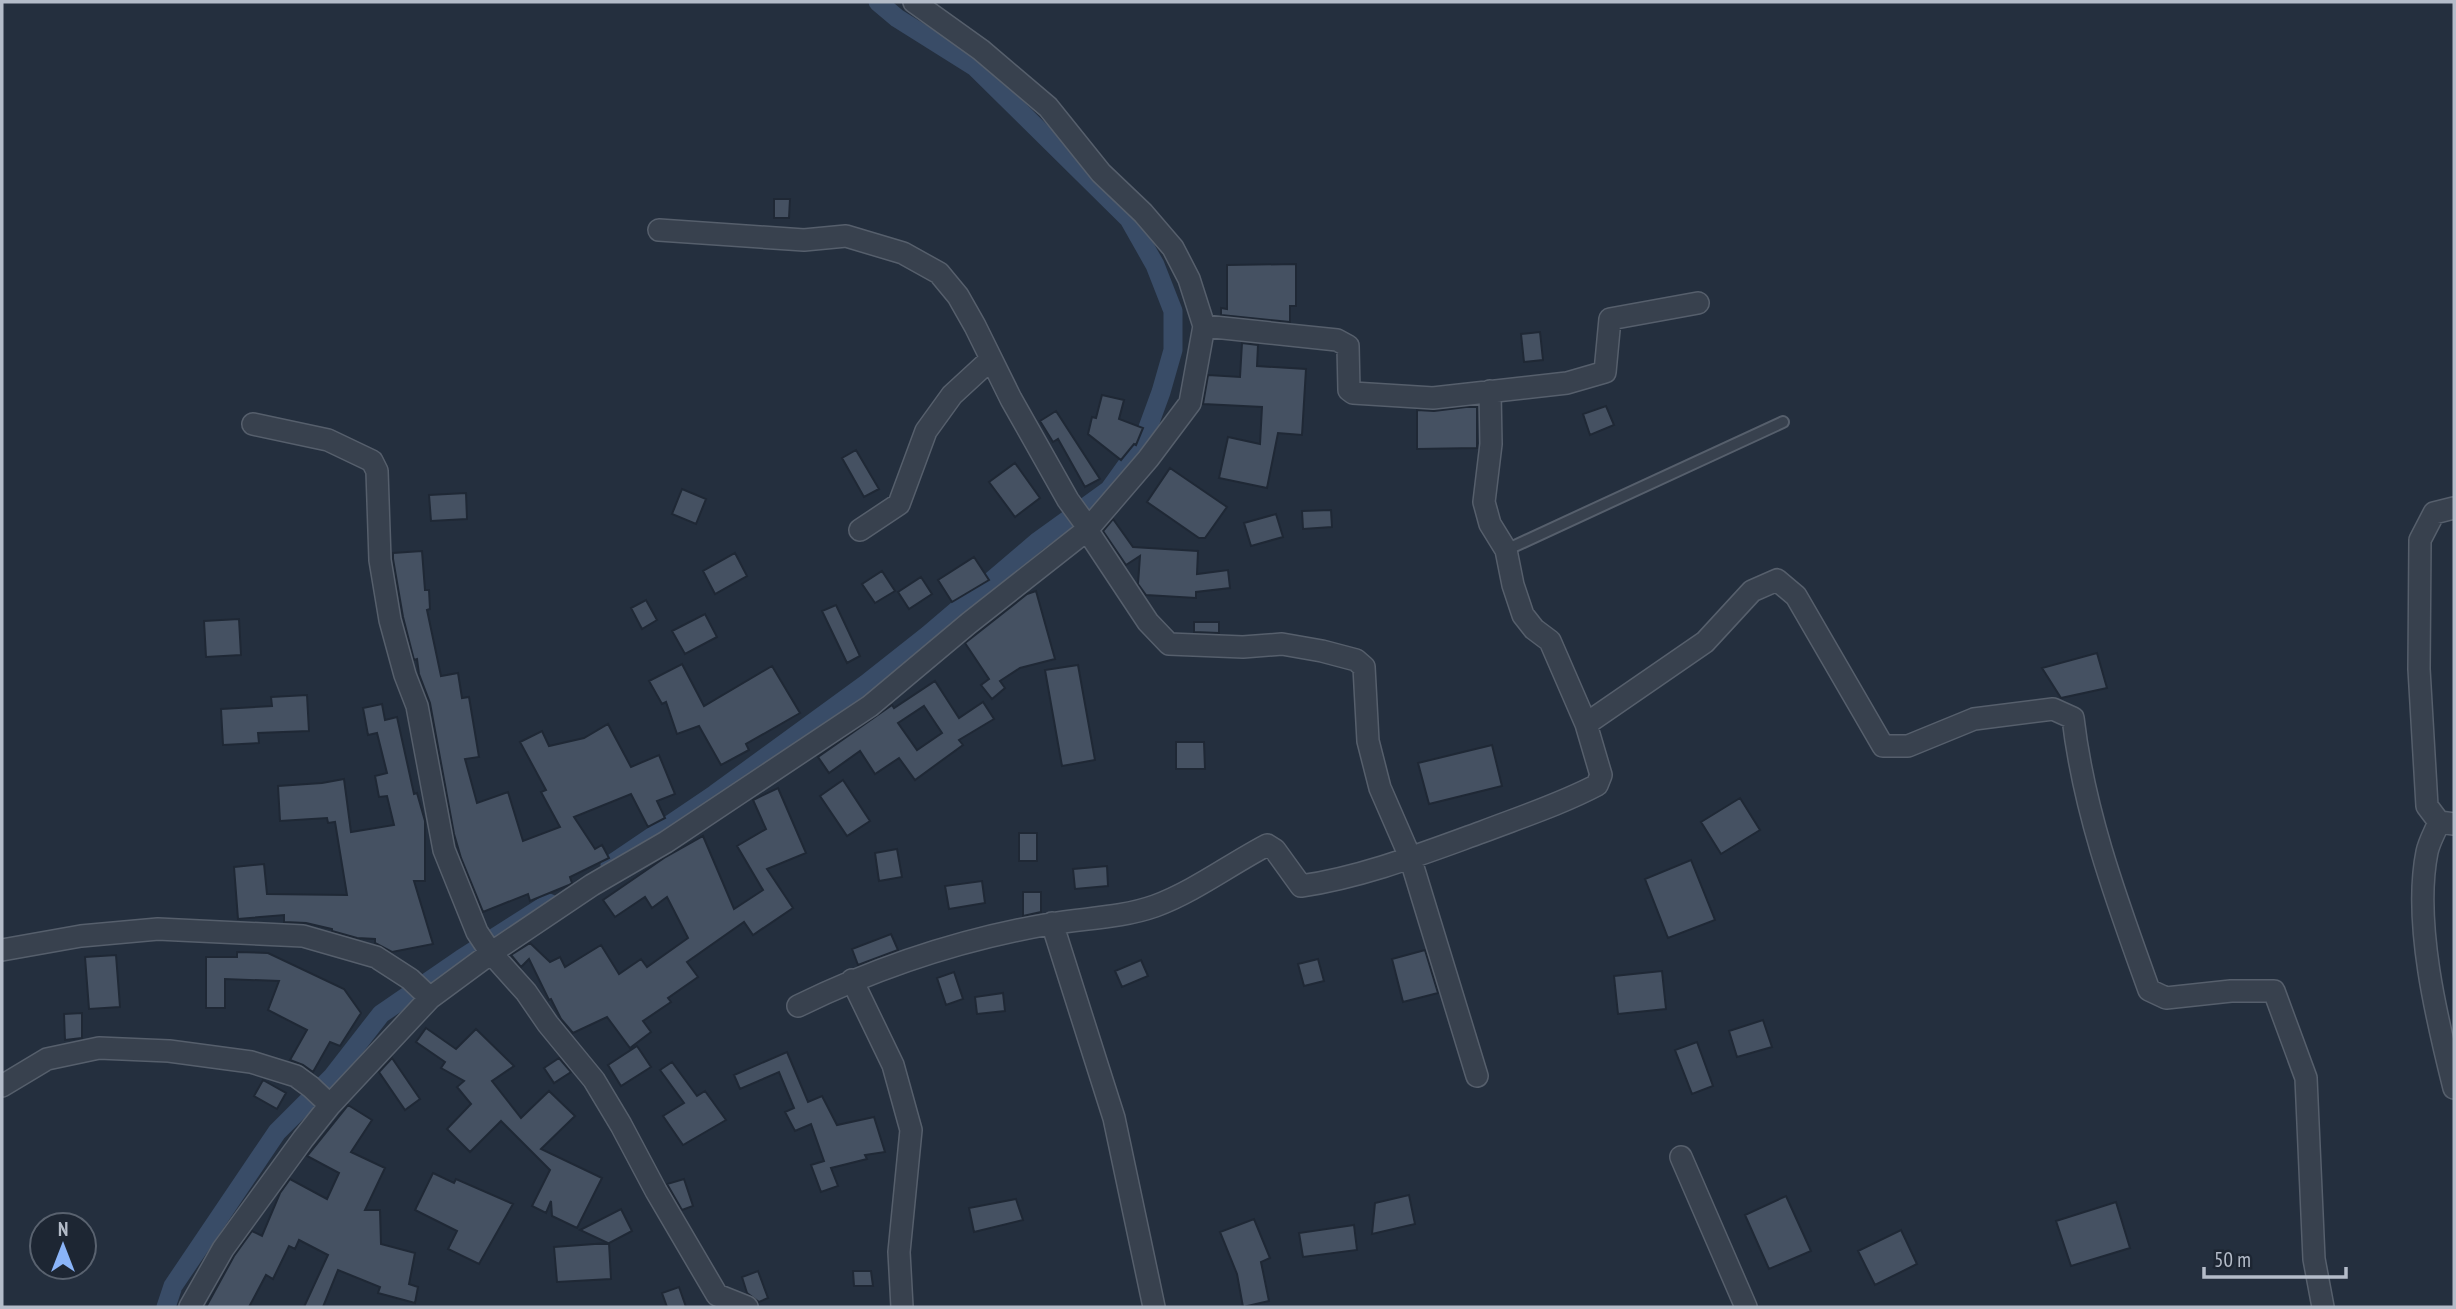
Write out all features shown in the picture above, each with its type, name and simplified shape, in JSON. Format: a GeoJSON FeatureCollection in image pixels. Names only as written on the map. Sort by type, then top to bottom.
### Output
{"type":"FeatureCollection","features":[{"type":"Feature","properties":{"kind":"street"},"geometry":{"type":"LineString","coordinates":[[190,1307],[223,1249],[322,1097],[422,989],[485,944],[666,842],[870,706],[1085,526],[1148,459],[1190,403],[1204,326],[1189,279],[1173,248],[1143,213],[1101,173],[1048,107],[981,50],[914,2]]}},
{"type":"Feature","properties":{"kind":"street"},"geometry":{"type":"LineString","coordinates":[[659,230],[804,240],[846,236],[903,253],[939,273],[970,316],[990,360],[1068,500],[1148,622],[1169,644],[1243,647],[1282,644],[1356,660],[1364,667],[1368,741],[1380,788],[1410,857],[1478,1076]]}},
{"type":"Feature","properties":{"kind":"street"},"geometry":{"type":"LineString","coordinates":[[1204,326],[1337,341],[1348,346],[1349,390],[1353,393],[1433,398],[1567,383],[1605,372],[1610,319],[1698,303]]}},
{"type":"Feature","properties":{"kind":"street"},"geometry":{"type":"LineString","coordinates":[[860,530],[900,504],[926,431],[952,395],[990,360]]}},
{"type":"Feature","properties":{"kind":"street"},"geometry":{"type":"LineString","coordinates":[[798,1006],[852,980],[942,948],[1052,923],[1084,921],[1153,907],[1185,893],[1267,845],[1275,850],[1301,886],[1334,881],[1410,857],[1575,797],[1597,785],[1601,775],[1586,724],[1550,642],[1534,629],[1523,615],[1513,586],[1506,550],[1490,524],[1483,502],[1491,444],[1490,391]]}},
{"type":"Feature","properties":{"kind":"street"},"geometry":{"type":"LineString","coordinates":[[253,424],[328,440],[372,461],[377,471],[380,560],[390,620],[405,676],[417,706],[444,850],[485,944],[594,1080],[715,1301],[747,1307]]}},
{"type":"Feature","properties":{"kind":"street"},"geometry":{"type":"LineString","coordinates":[[2454,508],[2434,513],[2420,540],[2419,668],[2427,806],[2446,823],[2427,851],[2424,918],[2432,992],[2454,1088]]}},
{"type":"Feature","properties":{"kind":"street"},"geometry":{"type":"LineString","coordinates":[[1586,724],[1705,642],[1752,590],[1777,579],[1796,596],[1883,746],[1908,746],[1974,719],[2053,709],[2073,718],[2092,821],[2115,896],[2149,990],[2166,998],[2231,991],[2274,991],[2306,1078],[2314,1259],[2323,1307]]}},
{"type":"Feature","properties":{"kind":"street"},"geometry":{"type":"LineString","coordinates":[[1052,923],[1114,1118],[1148,1306]]}},
{"type":"Feature","properties":{"kind":"street"},"geometry":{"type":"LineString","coordinates":[[2,950],[80,936],[158,929],[303,936],[376,957],[422,989]]}},
{"type":"Feature","properties":{"kind":"street"},"geometry":{"type":"LineString","coordinates":[[852,980],[893,1065],[911,1130],[899,1252],[902,1307]]}},
{"type":"Feature","properties":{"kind":"street"},"geometry":{"type":"LineString","coordinates":[[2,1086],[47,1059],[99,1048],[169,1051],[251,1062],[296,1076],[322,1097]]}},
{"type":"Feature","properties":{"kind":"street"},"geometry":{"type":"LineString","coordinates":[[1681,1157],[1746,1307]]}},
{"type":"Feature","properties":{"kind":"lane"},"geometry":{"type":"LineString","coordinates":[[1506,550],[1783,422]]}},
{"type":"Feature","properties":{"kind":"building"},"geometry":{"type":"Polygon","coordinates":[[[774,199],[790,199],[789,218],[774,218],[774,199]]]}},
{"type":"Feature","properties":{"kind":"building"},"geometry":{"type":"Polygon","coordinates":[[[1296,264],[1296,306],[1290,306],[1290,322],[1221,315],[1221,308],[1227,309],[1227,265],[1296,264]]]}},
{"type":"Feature","properties":{"kind":"building"},"geometry":{"type":"Polygon","coordinates":[[[1540,332],[1543,360],[1524,362],[1521,334],[1540,332]]]}},
{"type":"Feature","properties":{"kind":"building"},"geometry":{"type":"Polygon","coordinates":[[[1242,343],[1258,345],[1257,366],[1306,369],[1302,435],[1278,433],[1267,488],[1219,478],[1228,437],[1260,444],[1262,407],[1203,404],[1208,375],[1240,377],[1242,343]]]}},
{"type":"Feature","properties":{"kind":"building"},"geometry":{"type":"Polygon","coordinates":[[[1102,395],[1124,400],[1119,419],[1143,428],[1136,445],[1134,444],[1121,460],[1088,434],[1092,417],[1096,418],[1102,395]]]}},
{"type":"Feature","properties":{"kind":"building"},"geometry":{"type":"Polygon","coordinates":[[[1606,406],[1614,425],[1590,435],[1583,414],[1606,406]]]}},
{"type":"Feature","properties":{"kind":"building"},"geometry":{"type":"Polygon","coordinates":[[[1477,407],[1477,448],[1417,449],[1417,410],[1477,407]]]}},
{"type":"Feature","properties":{"kind":"building"},"geometry":{"type":"Polygon","coordinates":[[[1056,411],[1100,479],[1085,487],[1058,439],[1053,442],[1040,421],[1056,411]]]}},
{"type":"Feature","properties":{"kind":"building"},"geometry":{"type":"Polygon","coordinates":[[[856,450],[879,489],[864,497],[842,458],[856,450]]]}},
{"type":"Feature","properties":{"kind":"building"},"geometry":{"type":"Polygon","coordinates":[[[1015,463],[1040,498],[1015,517],[989,482],[1015,463]]]}},
{"type":"Feature","properties":{"kind":"building"},"geometry":{"type":"Polygon","coordinates":[[[1170,468],[1227,507],[1205,538],[1199,538],[1147,502],[1170,468]]]}},
{"type":"Feature","properties":{"kind":"building"},"geometry":{"type":"Polygon","coordinates":[[[682,489],[706,499],[696,524],[672,514],[682,489]]]}},
{"type":"Feature","properties":{"kind":"building"},"geometry":{"type":"Polygon","coordinates":[[[466,493],[467,519],[431,521],[429,495],[466,493]]]}},
{"type":"Feature","properties":{"kind":"building"},"geometry":{"type":"Polygon","coordinates":[[[1331,510],[1332,527],[1303,529],[1302,511],[1331,510]]]}},
{"type":"Feature","properties":{"kind":"building"},"geometry":{"type":"Polygon","coordinates":[[[1276,514],[1283,537],[1251,546],[1244,523],[1276,514]]]}},
{"type":"Feature","properties":{"kind":"building"},"geometry":{"type":"Polygon","coordinates":[[[1113,519],[1133,547],[1198,551],[1197,574],[1228,570],[1230,588],[1196,592],[1196,598],[1146,595],[1138,584],[1140,556],[1126,565],[1103,531],[1113,519]]]}},
{"type":"Feature","properties":{"kind":"building"},"geometry":{"type":"Polygon","coordinates":[[[422,551],[425,590],[429,590],[430,609],[427,610],[441,676],[458,673],[462,698],[469,697],[479,757],[465,759],[477,803],[508,792],[523,841],[560,827],[541,792],[546,790],[520,742],[542,731],[549,746],[584,738],[608,724],[631,767],[659,755],[675,794],[657,801],[665,818],[648,827],[631,794],[574,817],[595,849],[602,845],[609,858],[570,877],[572,883],[569,885],[530,901],[528,894],[483,912],[461,858],[454,834],[430,703],[419,674],[417,659],[414,660],[393,559],[393,553],[422,551]]]}},
{"type":"Feature","properties":{"kind":"building"},"geometry":{"type":"Polygon","coordinates":[[[735,553],[747,576],[715,594],[703,571],[735,553]]]}},
{"type":"Feature","properties":{"kind":"building"},"geometry":{"type":"Polygon","coordinates":[[[974,557],[989,580],[952,602],[938,580],[974,557]]]}},
{"type":"Feature","properties":{"kind":"building"},"geometry":{"type":"Polygon","coordinates":[[[882,571],[895,591],[875,603],[862,584],[882,571]]]}},
{"type":"Feature","properties":{"kind":"building"},"geometry":{"type":"Polygon","coordinates":[[[921,577],[932,594],[909,609],[898,592],[921,577]]]}},
{"type":"Feature","properties":{"kind":"building"},"geometry":{"type":"Polygon","coordinates":[[[1036,591],[1055,659],[1020,668],[1000,681],[1005,688],[992,699],[981,685],[989,679],[965,643],[1027,594],[1036,591]]]}},
{"type":"Feature","properties":{"kind":"building"},"geometry":{"type":"Polygon","coordinates":[[[646,600],[657,620],[642,629],[631,608],[646,600]]]}},
{"type":"Feature","properties":{"kind":"building"},"geometry":{"type":"Polygon","coordinates":[[[836,605],[860,656],[847,663],[822,611],[836,605]]]}},
{"type":"Feature","properties":{"kind":"building"},"geometry":{"type":"Polygon","coordinates":[[[705,614],[717,637],[685,654],[672,631],[705,614]]]}},
{"type":"Feature","properties":{"kind":"building"},"geometry":{"type":"Polygon","coordinates":[[[239,619],[241,655],[206,657],[204,621],[239,619]]]}},
{"type":"Feature","properties":{"kind":"building"},"geometry":{"type":"Polygon","coordinates":[[[1194,622],[1219,622],[1219,633],[1194,632],[1194,622]]]}},
{"type":"Feature","properties":{"kind":"building"},"geometry":{"type":"Polygon","coordinates":[[[2097,653],[2107,688],[2061,698],[2042,668],[2097,653]]]}},
{"type":"Feature","properties":{"kind":"building"},"geometry":{"type":"Polygon","coordinates":[[[682,664],[704,706],[772,666],[800,713],[746,744],[749,750],[721,765],[699,726],[677,734],[666,702],[662,704],[649,681],[682,664]]]}},
{"type":"Feature","properties":{"kind":"building"},"geometry":{"type":"Polygon","coordinates":[[[1078,665],[1095,760],[1062,766],[1045,670],[1078,665]]]}},
{"type":"Feature","properties":{"kind":"building"},"geometry":{"type":"Polygon","coordinates":[[[935,681],[959,718],[983,702],[994,719],[959,740],[963,745],[915,780],[899,758],[875,774],[860,751],[829,773],[818,757],[892,705],[894,708],[935,681]],[[924,706],[898,723],[917,750],[942,733],[924,706]]]}},
{"type":"Feature","properties":{"kind":"building"},"geometry":{"type":"Polygon","coordinates":[[[307,695],[309,731],[258,733],[259,743],[223,745],[221,709],[272,706],[271,697],[307,695]]]}},
{"type":"Feature","properties":{"kind":"building"},"geometry":{"type":"Polygon","coordinates":[[[382,704],[385,720],[397,717],[414,794],[417,793],[425,821],[425,881],[414,881],[433,944],[392,952],[375,943],[375,939],[357,938],[306,923],[284,922],[284,915],[238,919],[234,867],[264,864],[267,894],[347,895],[335,822],[328,823],[327,818],[280,821],[278,786],[344,779],[351,832],[394,825],[387,796],[379,797],[375,776],[387,773],[377,733],[368,735],[363,708],[382,704]]]}},
{"type":"Feature","properties":{"kind":"building"},"geometry":{"type":"Polygon","coordinates":[[[1176,742],[1204,742],[1205,769],[1176,769],[1176,742]]]}},
{"type":"Feature","properties":{"kind":"building"},"geometry":{"type":"Polygon","coordinates":[[[1492,745],[1502,786],[1429,804],[1418,763],[1492,745]]]}},
{"type":"Feature","properties":{"kind":"building"},"geometry":{"type":"Polygon","coordinates":[[[843,780],[870,821],[847,836],[820,796],[843,780]]]}},
{"type":"Feature","properties":{"kind":"building"},"geometry":{"type":"Polygon","coordinates":[[[778,788],[806,853],[767,869],[793,908],[753,935],[744,922],[687,962],[698,977],[668,998],[671,1002],[643,1021],[651,1032],[630,1048],[607,1017],[573,1033],[561,1019],[551,999],[549,1000],[529,959],[521,967],[511,955],[530,943],[550,962],[560,957],[565,967],[601,945],[619,974],[641,959],[647,967],[688,938],[667,897],[652,908],[645,897],[615,917],[603,900],[664,858],[703,836],[734,909],[763,890],[737,846],[766,829],[753,800],[778,788]]]}},
{"type":"Feature","properties":{"kind":"building"},"geometry":{"type":"Polygon","coordinates":[[[1740,798],[1760,830],[1721,854],[1701,822],[1740,798]]]}},
{"type":"Feature","properties":{"kind":"building"},"geometry":{"type":"Polygon","coordinates":[[[1019,833],[1037,833],[1037,861],[1019,861],[1019,833]]]}},
{"type":"Feature","properties":{"kind":"building"},"geometry":{"type":"Polygon","coordinates":[[[897,849],[902,877],[879,881],[875,853],[897,849]]]}},
{"type":"Feature","properties":{"kind":"building"},"geometry":{"type":"Polygon","coordinates":[[[1691,860],[1715,920],[1668,938],[1645,879],[1691,860]]]}},
{"type":"Feature","properties":{"kind":"building"},"geometry":{"type":"Polygon","coordinates":[[[1107,866],[1108,886],[1075,889],[1073,869],[1107,866]]]}},
{"type":"Feature","properties":{"kind":"building"},"geometry":{"type":"Polygon","coordinates":[[[982,881],[985,903],[949,909],[945,886],[982,881]]]}},
{"type":"Feature","properties":{"kind":"building"},"geometry":{"type":"Polygon","coordinates":[[[1023,892],[1041,892],[1041,912],[1023,916],[1023,892]]]}},
{"type":"Feature","properties":{"kind":"building"},"geometry":{"type":"Polygon","coordinates":[[[891,934],[898,950],[858,965],[852,949],[891,934]]]}},
{"type":"Feature","properties":{"kind":"building"},"geometry":{"type":"Polygon","coordinates":[[[1425,950],[1438,993],[1403,1002],[1392,959],[1425,950]]]}},
{"type":"Feature","properties":{"kind":"building"},"geometry":{"type":"Polygon","coordinates":[[[237,952],[268,953],[344,989],[361,1013],[340,1046],[330,1042],[313,1072],[290,1060],[307,1030],[268,1010],[279,981],[225,979],[225,1008],[206,1008],[206,957],[237,957],[237,952]]]}},
{"type":"Feature","properties":{"kind":"building"},"geometry":{"type":"Polygon","coordinates":[[[116,955],[120,1007],[89,1009],[85,957],[116,955]]]}},
{"type":"Feature","properties":{"kind":"building"},"geometry":{"type":"Polygon","coordinates":[[[1318,959],[1324,981],[1304,986],[1298,964],[1318,959]]]}},
{"type":"Feature","properties":{"kind":"building"},"geometry":{"type":"Polygon","coordinates":[[[1141,960],[1148,976],[1122,987],[1115,971],[1141,960]]]}},
{"type":"Feature","properties":{"kind":"building"},"geometry":{"type":"Polygon","coordinates":[[[1662,971],[1666,1009],[1618,1014],[1614,976],[1662,971]]]}},
{"type":"Feature","properties":{"kind":"building"},"geometry":{"type":"Polygon","coordinates":[[[954,972],[963,999],[946,1005],[937,978],[954,972]]]}},
{"type":"Feature","properties":{"kind":"building"},"geometry":{"type":"Polygon","coordinates":[[[1003,993],[1005,1011],[977,1014],[975,997],[1003,993]]]}},
{"type":"Feature","properties":{"kind":"building"},"geometry":{"type":"Polygon","coordinates":[[[82,1013],[82,1038],[65,1040],[64,1014],[82,1013]]]}},
{"type":"Feature","properties":{"kind":"building"},"geometry":{"type":"Polygon","coordinates":[[[1763,1020],[1772,1047],[1737,1057],[1729,1031],[1763,1020]]]}},
{"type":"Feature","properties":{"kind":"building"},"geometry":{"type":"Polygon","coordinates":[[[426,1028],[456,1049],[476,1029],[514,1066],[492,1081],[521,1118],[549,1091],[575,1116],[541,1149],[602,1178],[577,1228],[552,1216],[551,1201],[546,1213],[532,1206],[550,1170],[501,1121],[470,1152],[447,1129],[471,1104],[457,1087],[464,1081],[441,1068],[445,1062],[416,1042],[426,1028]]]}},
{"type":"Feature","properties":{"kind":"building"},"geometry":{"type":"Polygon","coordinates":[[[1697,1042],[1713,1086],[1692,1094],[1675,1050],[1697,1042]]]}},
{"type":"Feature","properties":{"kind":"building"},"geometry":{"type":"Polygon","coordinates":[[[637,1046],[651,1067],[621,1086],[608,1065],[637,1046]]]}},
{"type":"Feature","properties":{"kind":"building"},"geometry":{"type":"Polygon","coordinates":[[[787,1052],[808,1102],[822,1096],[837,1125],[874,1117],[885,1152],[865,1155],[867,1159],[831,1168],[838,1186],[821,1192],[811,1165],[824,1161],[811,1124],[795,1131],[785,1112],[794,1108],[779,1072],[740,1089],[734,1075],[787,1052]]]}},
{"type":"Feature","properties":{"kind":"building"},"geometry":{"type":"Polygon","coordinates":[[[392,1058],[420,1099],[405,1110],[379,1072],[392,1058]]]}},
{"type":"Feature","properties":{"kind":"building"},"geometry":{"type":"Polygon","coordinates":[[[559,1058],[571,1072],[554,1083],[544,1068],[559,1058]]]}},
{"type":"Feature","properties":{"kind":"building"},"geometry":{"type":"Polygon","coordinates":[[[672,1062],[697,1096],[705,1091],[726,1120],[683,1145],[663,1116],[684,1103],[660,1070],[672,1062]]]}},
{"type":"Feature","properties":{"kind":"building"},"geometry":{"type":"Polygon","coordinates":[[[263,1080],[286,1093],[277,1109],[254,1096],[263,1080]]]}},
{"type":"Feature","properties":{"kind":"building"},"geometry":{"type":"Polygon","coordinates":[[[348,1105],[372,1120],[351,1152],[385,1168],[365,1210],[380,1210],[381,1244],[415,1253],[409,1284],[418,1287],[415,1303],[378,1293],[380,1287],[338,1270],[323,1307],[304,1307],[328,1255],[299,1240],[295,1249],[289,1246],[273,1279],[266,1275],[249,1307],[206,1307],[234,1256],[252,1231],[262,1236],[280,1193],[290,1179],[327,1199],[339,1173],[307,1156],[348,1105]]]}},
{"type":"Feature","properties":{"kind":"building"},"geometry":{"type":"Polygon","coordinates":[[[433,1173],[454,1183],[456,1179],[513,1204],[479,1264],[448,1249],[457,1231],[415,1210],[433,1173]]]}},
{"type":"Feature","properties":{"kind":"building"},"geometry":{"type":"Polygon","coordinates":[[[684,1179],[693,1206],[682,1210],[667,1184],[684,1179]]]}},
{"type":"Feature","properties":{"kind":"building"},"geometry":{"type":"Polygon","coordinates":[[[1409,1195],[1415,1224],[1372,1234],[1375,1203],[1409,1195]]]}},
{"type":"Feature","properties":{"kind":"building"},"geometry":{"type":"Polygon","coordinates":[[[1786,1196],[1811,1251],[1769,1269],[1745,1215],[1786,1196]]]}},
{"type":"Feature","properties":{"kind":"building"},"geometry":{"type":"Polygon","coordinates":[[[1016,1199],[1023,1220],[974,1232],[969,1208],[1016,1199]]]}},
{"type":"Feature","properties":{"kind":"building"},"geometry":{"type":"Polygon","coordinates":[[[2116,1202],[2130,1248],[2071,1266],[2056,1221],[2116,1202]]]}},
{"type":"Feature","properties":{"kind":"building"},"geometry":{"type":"Polygon","coordinates":[[[621,1209],[632,1231],[609,1243],[611,1279],[557,1282],[554,1247],[608,1243],[580,1230],[621,1209]]]}},
{"type":"Feature","properties":{"kind":"building"},"geometry":{"type":"Polygon","coordinates":[[[1254,1219],[1270,1258],[1261,1262],[1269,1301],[1243,1307],[1237,1274],[1220,1232],[1254,1219]]]}},
{"type":"Feature","properties":{"kind":"building"},"geometry":{"type":"Polygon","coordinates":[[[1354,1225],[1357,1250],[1303,1257],[1299,1233],[1354,1225]]]}},
{"type":"Feature","properties":{"kind":"building"},"geometry":{"type":"Polygon","coordinates":[[[1901,1230],[1917,1264],[1875,1285],[1858,1251],[1901,1230]]]}},
{"type":"Feature","properties":{"kind":"building"},"geometry":{"type":"Polygon","coordinates":[[[758,1271],[768,1298],[759,1302],[747,1293],[742,1277],[758,1271]]]}},
{"type":"Feature","properties":{"kind":"building"},"geometry":{"type":"Polygon","coordinates":[[[853,1271],[871,1271],[873,1286],[854,1286],[853,1271]]]}},
{"type":"Feature","properties":{"kind":"building"},"geometry":{"type":"Polygon","coordinates":[[[679,1287],[686,1307],[667,1307],[662,1293],[679,1287]]]}},
{"type":"Feature","properties":{"kind":"waterway"},"geometry":{"type":"LineString","coordinates":[[610,865],[715,794],[866,684],[1037,542],[1109,490],[1142,444],[1161,392],[1173,350],[1173,311],[1155,265],[1129,219],[975,67],[897,18],[878,2]]}},
{"type":"Feature","properties":{"kind":"waterway"},"geometry":{"type":"LineString","coordinates":[[166,1307],[173,1286],[277,1132],[332,1077],[381,1014],[549,903]]}}]}
